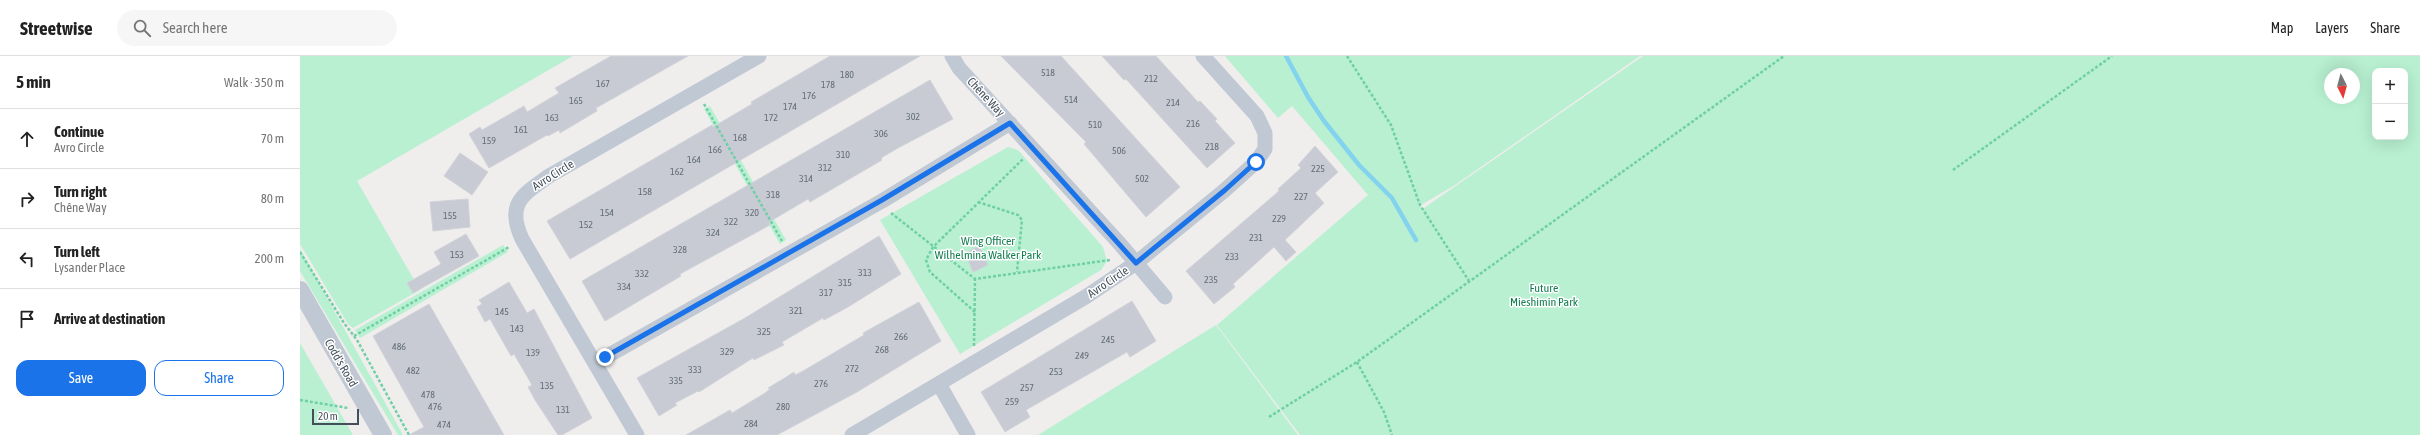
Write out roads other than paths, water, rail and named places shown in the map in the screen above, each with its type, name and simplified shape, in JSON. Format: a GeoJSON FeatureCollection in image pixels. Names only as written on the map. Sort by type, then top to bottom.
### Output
{"type":"FeatureCollection","features":[{"type":"Feature","properties":{"kind":"street","name":"Avro Circle"},"geometry":{"type":"LineString","coordinates":[[637,435],[596,362],[522,239],[515,223],[515,211],[524,194],[549,176],[759,56]]}},
{"type":"Feature","properties":{"kind":"street","name":"Chêne Way"},"geometry":{"type":"LineString","coordinates":[[952,56],[959,68],[1165,297]]}},
{"type":"Feature","properties":{"kind":"street","name":"Avro Circle"},"geometry":{"type":"LineString","coordinates":[[852,435],[1087,296],[1136,263],[1225,190],[1256,162],[1264,149],[1265,133],[1257,116],[1203,56]]}},
{"type":"Feature","properties":{"kind":"street"},"geometry":{"type":"LineString","coordinates":[[596,362],[790,253],[1010,123]]}},
{"type":"Feature","properties":{"kind":"street","name":"Codd's Road"},"geometry":{"type":"LineString","coordinates":[[300,290],[383,435]]}},
{"type":"Feature","properties":{"kind":"street"},"geometry":{"type":"LineString","coordinates":[[939,384],[968,435]]}},
{"type":"Feature","properties":{"kind":"waterway"},"geometry":{"type":"LineString","coordinates":[[1286,56],[1308,97],[1324,121],[1359,165],[1392,198],[1416,240]]}},
{"type":"Feature","properties":{"kind":"park label","name":"Wing Officer Wilhelmina Walker Park"},"geometry":{"type":"Point","coordinates":[988,248]}},
{"type":"Feature","properties":{"kind":"park label","name":"Future Mieshimin Park"},"geometry":{"type":"Point","coordinates":[1544,295]}}]}
